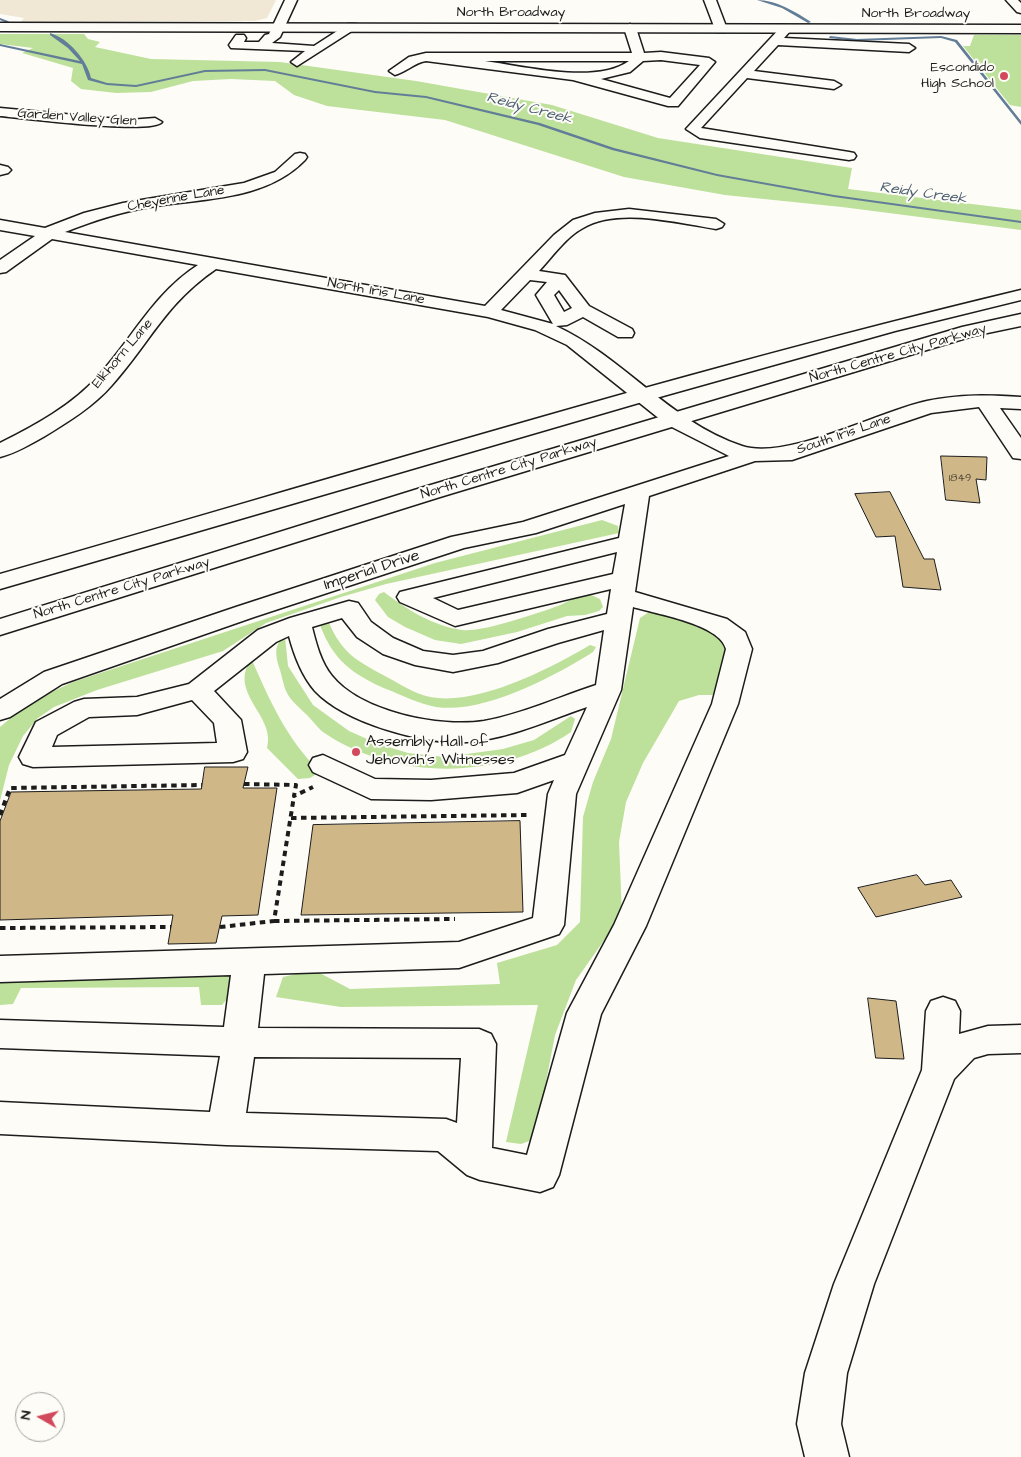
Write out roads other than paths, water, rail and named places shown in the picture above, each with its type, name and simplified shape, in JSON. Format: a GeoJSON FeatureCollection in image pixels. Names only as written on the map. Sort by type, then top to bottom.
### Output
{"type":"FeatureCollection","features":[{"type":"Feature","properties":{"kind":"main road"},"geometry":{"type":"LineString","coordinates":[[274,37],[291,0]]}},
{"type":"Feature","properties":{"kind":"main road"},"geometry":{"type":"LineString","coordinates":[[710,0],[721,29]]}},
{"type":"Feature","properties":{"kind":"main road"},"geometry":{"type":"LineString","coordinates":[[1012,0],[1021,10]]}},
{"type":"Feature","properties":{"kind":"main road","name":"North Broadway"},"geometry":{"type":"LineString","coordinates":[[0,27],[274,37],[352,27],[1021,29]]}},
{"type":"Feature","properties":{"kind":"main road"},"geometry":{"type":"LineString","coordinates":[[298,62],[352,27]]}},
{"type":"Feature","properties":{"kind":"main road"},"geometry":{"type":"LineString","coordinates":[[630,28],[639,57]]}},
{"type":"Feature","properties":{"kind":"main road"},"geometry":{"type":"LineString","coordinates":[[786,29],[693,129],[700,134],[849,156]]}},
{"type":"Feature","properties":{"kind":"main road"},"geometry":{"type":"LineString","coordinates":[[240,38],[235,45],[274,37],[310,48]]}},
{"type":"Feature","properties":{"kind":"main road"},"geometry":{"type":"LineString","coordinates":[[775,41],[909,48]]}},
{"type":"Feature","properties":{"kind":"main road"},"geometry":{"type":"LineString","coordinates":[[395,71],[412,60],[426,57],[661,56],[709,62],[673,103],[574,76]]}},
{"type":"Feature","properties":{"kind":"main road"},"geometry":{"type":"LineString","coordinates":[[426,57],[574,76],[594,76],[628,70],[639,57]]}},
{"type":"Feature","properties":{"kind":"main road"},"geometry":{"type":"LineString","coordinates":[[744,74],[834,85]]}},
{"type":"Feature","properties":{"kind":"main road","name":"Garden Valley Glen"},"geometry":{"type":"LineString","coordinates":[[0,112],[129,124],[155,122]]}},
{"type":"Feature","properties":{"kind":"main road","name":"Cheyenne Lane"},"geometry":{"type":"LineString","coordinates":[[0,268],[48,233],[99,213],[262,182],[281,174],[300,157]]}},
{"type":"Feature","properties":{"kind":"main road"},"geometry":{"type":"LineString","coordinates":[[489,312],[578,224],[621,214],[641,213],[716,224]]}},
{"type":"Feature","properties":{"kind":"main road","name":"North Iris Lane"},"geometry":{"type":"LineString","coordinates":[[0,225],[489,312],[542,326],[581,346],[673,420]]}},
{"type":"Feature","properties":{"kind":"main road","name":"Elkhorn Lane"},"geometry":{"type":"LineString","coordinates":[[0,451],[20,442],[61,415],[104,382],[169,299],[188,280],[213,263]]}},
{"type":"Feature","properties":{"kind":"main road"},"geometry":{"type":"LineString","coordinates":[[526,274],[559,280],[583,310],[625,333]]}},
{"type":"Feature","properties":{"kind":"main road"},"geometry":{"type":"LineString","coordinates":[[559,280],[545,295],[560,321]]}},
{"type":"Feature","properties":{"kind":"main road","name":"North Centre City Parkway"},"geometry":{"type":"LineString","coordinates":[[0,582],[642,396],[889,327],[1021,295]]}},
{"type":"Feature","properties":{"kind":"main road"},"geometry":{"type":"LineString","coordinates":[[542,326],[560,321],[583,310]]}},
{"type":"Feature","properties":{"kind":"main road","name":"North Centre City Parkway"},"geometry":{"type":"LineString","coordinates":[[0,627],[432,492],[970,332],[1021,320]]}},
{"type":"Feature","properties":{"kind":"main road","name":"South Iris Lane"},"geometry":{"type":"LineString","coordinates":[[673,420],[734,451],[753,455],[784,455],[927,407],[971,400],[1021,403]]}},
{"type":"Feature","properties":{"kind":"main road"},"geometry":{"type":"LineString","coordinates":[[987,401],[994,416],[1021,453]]}},
{"type":"Feature","properties":{"kind":"main road","name":"Imperial Drive"},"geometry":{"type":"LineString","coordinates":[[0,711],[53,678],[154,643],[459,542],[528,528],[753,455]]}},
{"type":"Feature","properties":{"kind":"main road"},"geometry":{"type":"LineString","coordinates":[[0,969],[459,955],[548,925],[562,794],[608,690],[638,492]]}},
{"type":"Feature","properties":{"kind":"main road"},"geometry":{"type":"LineString","coordinates":[[0,1118],[226,1129],[446,1135],[480,1164],[540,1175],[584,1013],[630,926],[725,704],[739,649],[736,638],[718,624],[622,598],[455,618],[409,597],[630,542]]}},
{"type":"Feature","properties":{"kind":"main road"},"geometry":{"type":"LineString","coordinates":[[198,690],[227,720],[233,752],[33,757],[46,729],[84,708],[137,706],[198,690],[267,636],[299,623],[349,608],[358,626],[382,642],[412,658],[442,664],[483,661],[550,636],[622,598]]}},
{"type":"Feature","properties":{"kind":"main road"},"geometry":{"type":"LineString","coordinates":[[299,623],[304,648],[327,687],[372,716],[436,732],[484,730],[608,690]]}},
{"type":"Feature","properties":{"kind":"main road"},"geometry":{"type":"LineString","coordinates":[[332,769],[371,789],[430,790],[517,783],[576,762]]}},
{"type":"Feature","properties":{"kind":"main road"},"geometry":{"type":"LineString","coordinates":[[226,1129],[240,1042],[248,961]]}},
{"type":"Feature","properties":{"kind":"main road"},"geometry":{"type":"LineString","coordinates":[[827,1457],[819,1424],[826,1373],[854,1284],[940,1070],[943,1011]]}},
{"type":"Feature","properties":{"kind":"main road"},"geometry":{"type":"LineString","coordinates":[[0,1034],[240,1042],[479,1044],[472,1157]]}},
{"type":"Feature","properties":{"kind":"main road"},"geometry":{"type":"LineString","coordinates":[[940,1070],[963,1047],[988,1040],[1021,1039]]}},
{"type":"Feature","properties":{"kind":"waterway"},"geometry":{"type":"LineString","coordinates":[[759,0],[783,7],[809,22]]}},
{"type":"Feature","properties":{"kind":"waterway","name":"Reidy Creek"},"geometry":{"type":"LineString","coordinates":[[0,19],[7,22]]}},
{"type":"Feature","properties":{"kind":"waterway","name":"Reidy Creek"},"geometry":{"type":"LineString","coordinates":[[51,34],[70,47],[83,63]]}},
{"type":"Feature","properties":{"kind":"waterway"},"geometry":{"type":"LineString","coordinates":[[830,37],[857,40],[941,37],[956,41],[1021,124]]}},
{"type":"Feature","properties":{"kind":"waterway"},"geometry":{"type":"LineString","coordinates":[[0,45],[83,63]]}},
{"type":"Feature","properties":{"kind":"waterway","name":"Reidy Creek"},"geometry":{"type":"LineString","coordinates":[[83,63],[89,79],[107,84],[136,86],[205,71],[265,70],[375,92],[426,97],[539,124],[613,149],[717,175],[834,196],[1021,222]]}},
{"type":"Feature","properties":{"kind":"place","name":"Escondido High School"},"geometry":{"type":"Point","coordinates":[1004,76]}},
{"type":"Feature","properties":{"kind":"place","name":"Assembly Hall of Jehovah’s Witnesses"},"geometry":{"type":"Point","coordinates":[356,752]}}]}
